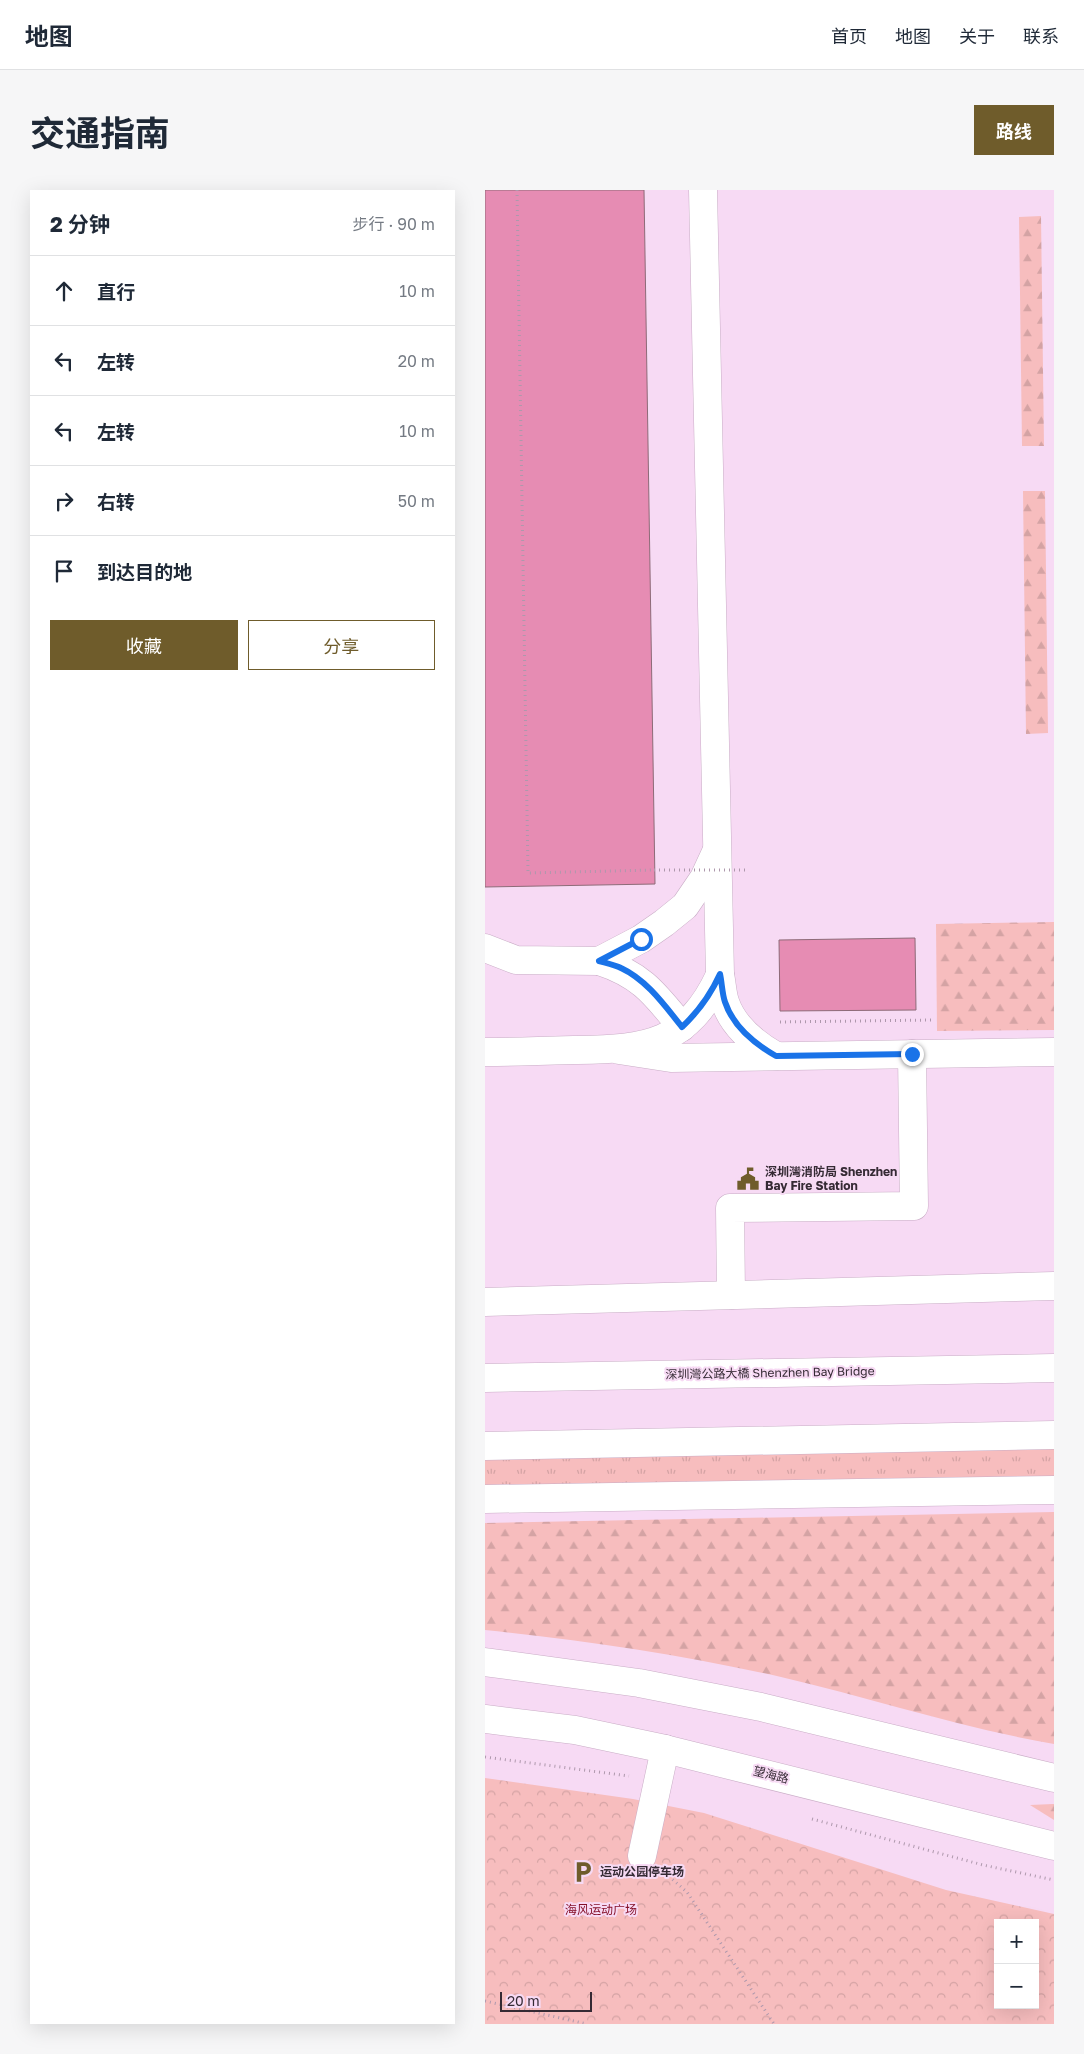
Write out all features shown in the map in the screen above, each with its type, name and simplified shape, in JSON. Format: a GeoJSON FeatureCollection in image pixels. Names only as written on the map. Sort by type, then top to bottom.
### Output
{"type":"FeatureCollection","features":[{"type":"Feature","properties":{"kind":"main road"},"geometry":{"type":"LineString","coordinates":[[703,190],[720,974],[725,1003],[739,1026],[758,1046],[776,1056]]}},
{"type":"Feature","properties":{"kind":"main road"},"geometry":{"type":"LineString","coordinates":[[599,961],[641,939],[685,906],[704,878],[718,846]]}},
{"type":"Feature","properties":{"kind":"main road"},"geometry":{"type":"LineString","coordinates":[[485,948],[516,960],[599,961],[621,968],[637,978],[657,996],[682,1027]]}},
{"type":"Feature","properties":{"kind":"main road"},"geometry":{"type":"LineString","coordinates":[[488,1056],[619,1050],[645,1045],[666,1037],[682,1027],[705,1003],[720,974]]}},
{"type":"Feature","properties":{"kind":"main road"},"geometry":{"type":"LineString","coordinates":[[619,1050],[671,1058],[1054,1052]]}},
{"type":"Feature","properties":{"kind":"main road"},"geometry":{"type":"LineString","coordinates":[[731,1295],[730,1208],[913,1206],[912,1054]]}},
{"type":"Feature","properties":{"kind":"main road"},"geometry":{"type":"LineString","coordinates":[[485,1302],[1054,1286]]}},
{"type":"Feature","properties":{"kind":"main road","name":"深圳灣公路大橋 Shenzhen Bay Bridge"},"geometry":{"type":"LineString","coordinates":[[485,1378],[1054,1368]]}},
{"type":"Feature","properties":{"kind":"main road"},"geometry":{"type":"LineString","coordinates":[[485,1446],[1054,1436]]}},
{"type":"Feature","properties":{"kind":"main road"},"geometry":{"type":"LineString","coordinates":[[485,1499],[1054,1490]]}},
{"type":"Feature","properties":{"kind":"main road"},"geometry":{"type":"LineString","coordinates":[[485,1662],[639,1683],[761,1708],[1054,1778]]}},
{"type":"Feature","properties":{"kind":"main road","name":"望海路"},"geometry":{"type":"LineString","coordinates":[[485,1719],[575,1730],[665,1749],[1054,1846]]}},
{"type":"Feature","properties":{"kind":"main road"},"geometry":{"type":"LineString","coordinates":[[642,1856],[665,1749]]}},
{"type":"Feature","properties":{"kind":"path"},"geometry":{"type":"LineString","coordinates":[[517,190],[528,872],[747,870]]}},
{"type":"Feature","properties":{"kind":"path"},"geometry":{"type":"LineString","coordinates":[[779,1022],[931,1020]]}},
{"type":"Feature","properties":{"kind":"path"},"geometry":{"type":"LineString","coordinates":[[485,1757],[659,1779]]}},
{"type":"Feature","properties":{"kind":"path"},"geometry":{"type":"LineString","coordinates":[[806,1817],[983,1865],[1054,1880]]}},
{"type":"Feature","properties":{"kind":"path"},"geometry":{"type":"LineString","coordinates":[[642,1856],[687,1892],[774,2024]]}},
{"type":"Feature","properties":{"kind":"path"},"geometry":{"type":"LineString","coordinates":[[485,2001],[587,2024]]}},
{"type":"Feature","properties":{"kind":"green space"},"geometry":{"type":"Polygon","coordinates":[[[1041,216],[1044,446],[1022,446],[1019,217],[1041,216]]]}},
{"type":"Feature","properties":{"kind":"green space"},"geometry":{"type":"Polygon","coordinates":[[[1023,491],[1045,491],[1048,733],[1026,734],[1023,491]]]}},
{"type":"Feature","properties":{"kind":"green space"},"geometry":{"type":"Polygon","coordinates":[[[1054,922],[1054,1030],[937,1031],[936,924],[1054,922]]]}},
{"type":"Feature","properties":{"kind":"green space"},"geometry":{"type":"Polygon","coordinates":[[[1054,1446],[1054,1482],[485,1491],[485,1459],[1054,1446]]]}},
{"type":"Feature","properties":{"kind":"green space"},"geometry":{"type":"Polygon","coordinates":[[[1054,1512],[1054,1744],[985,1730],[815,1685],[744,1669],[634,1649],[485,1630],[485,1523],[1054,1512]]]}},
{"type":"Feature","properties":{"kind":"green space","name":"海风运动广场"},"geometry":{"type":"Polygon","coordinates":[[[485,1778],[633,1799],[704,1813],[946,1890],[1054,1914],[1054,2024],[485,2024],[485,1778]]]}},
{"type":"Feature","properties":{"kind":"green space"},"geometry":{"type":"Polygon","coordinates":[[[1053,1804],[1054,1820],[1030,1805],[1053,1804]]]}},
{"type":"Feature","properties":{"kind":"building"},"geometry":{"type":"Polygon","coordinates":[[[485,190],[644,190],[655,884],[485,887],[485,190]]]}},
{"type":"Feature","properties":{"kind":"building"},"geometry":{"type":"Polygon","coordinates":[[[915,938],[916,1010],[780,1011],[779,940],[915,938]]]}},
{"type":"Feature","properties":{"kind":"place","name":"深圳灣消防局 Shenzhen Bay Fire Station"},"geometry":{"type":"Point","coordinates":[748,1179]}},
{"type":"Feature","properties":{"kind":"place","name":"运动公园停车场"},"geometry":{"type":"Point","coordinates":[583,1872]}},
{"type":"Feature","properties":{"kind":"route"},"geometry":{"type":"LineString","coordinates":[[641,939],[599,961],[621,968],[637,978],[657,996],[682,1027],[699,1011],[711,995],[720,974],[725,1003],[739,1026],[758,1046],[776,1056],[912,1054]]}}]}
